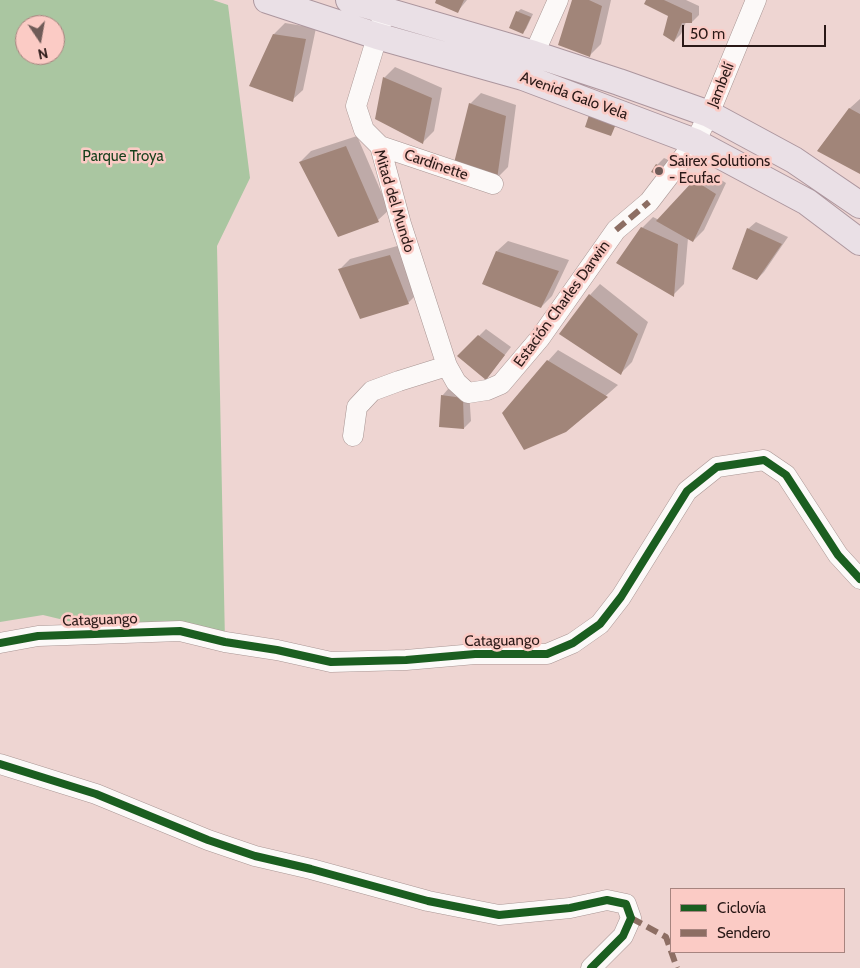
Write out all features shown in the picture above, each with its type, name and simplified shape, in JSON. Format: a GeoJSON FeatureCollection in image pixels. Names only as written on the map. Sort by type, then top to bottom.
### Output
{"type":"FeatureCollection","features":[{"type":"Feature","properties":{"kind":"main road","name":"Avenida Galo Vela"},"geometry":{"type":"LineString","coordinates":[[267,0],[377,36],[523,76],[695,142],[807,202],[860,242]]}},
{"type":"Feature","properties":{"kind":"main road","name":"Avenida Galo Vela"},"geometry":{"type":"LineString","coordinates":[[349,0],[534,54],[709,114],[794,160],[860,205]]}},
{"type":"Feature","properties":{"kind":"street"},"geometry":{"type":"LineString","coordinates":[[534,54],[558,0]]}},
{"type":"Feature","properties":{"kind":"street","name":"Jambelí"},"geometry":{"type":"LineString","coordinates":[[695,142],[709,114],[756,0]]}},
{"type":"Feature","properties":{"kind":"street","name":"Mitad del Mundo"},"geometry":{"type":"LineString","coordinates":[[384,11],[356,106],[364,130],[380,146],[401,224],[447,366]]}},
{"type":"Feature","properties":{"kind":"street","name":"Estación Charles Darwin"},"geometry":{"type":"LineString","coordinates":[[447,366],[456,382],[468,393],[487,390],[501,384],[540,338],[616,230],[649,202],[695,142]]}},
{"type":"Feature","properties":{"kind":"street","name":"Cardinette"},"geometry":{"type":"LineString","coordinates":[[380,146],[493,184]]}},
{"type":"Feature","properties":{"kind":"street"},"geometry":{"type":"LineString","coordinates":[[353,436],[356,407],[372,391],[447,366]]}},
{"type":"Feature","properties":{"kind":"street","name":"Cataguango"},"geometry":{"type":"LineString","coordinates":[[0,642],[38,636],[180,631],[225,642],[277,650],[331,662],[406,660],[475,654],[547,654],[573,643],[600,624],[621,597],[687,491],[717,467],[764,460],[786,475],[838,555],[860,579]]}},
{"type":"Feature","properties":{"kind":"street"},"geometry":{"type":"LineString","coordinates":[[0,764],[96,794],[208,840],[255,856],[311,869],[428,901],[499,915],[570,908],[607,900],[626,904],[630,918],[623,936],[591,968]]}},
{"type":"Feature","properties":{"kind":"green space","name":"Parque Troya"},"geometry":{"type":"Polygon","coordinates":[[[0,0],[213,0],[228,5],[250,178],[217,246],[225,642],[118,633],[43,615],[0,622],[0,0]]]}},
{"type":"Feature","properties":{"kind":"building"},"geometry":{"type":"Polygon","coordinates":[[[436,0],[464,0],[458,13],[435,3],[436,0]]]}},
{"type":"Feature","properties":{"kind":"building"},"geometry":{"type":"Polygon","coordinates":[[[572,0],[589,0],[602,6],[590,57],[558,45],[572,0]]]}},
{"type":"Feature","properties":{"kind":"building"},"geometry":{"type":"Polygon","coordinates":[[[646,0],[664,0],[692,13],[692,23],[682,23],[674,42],[663,35],[668,16],[644,4],[646,0]]]}},
{"type":"Feature","properties":{"kind":"building"},"geometry":{"type":"Polygon","coordinates":[[[516,11],[531,17],[523,34],[509,28],[516,11]]]}},
{"type":"Feature","properties":{"kind":"building"},"geometry":{"type":"Polygon","coordinates":[[[273,34],[306,39],[293,102],[249,86],[273,34]]]}},
{"type":"Feature","properties":{"kind":"building"},"geometry":{"type":"Polygon","coordinates":[[[383,77],[432,98],[423,144],[375,119],[383,77]]]}},
{"type":"Feature","properties":{"kind":"building"},"geometry":{"type":"Polygon","coordinates":[[[469,103],[506,116],[497,179],[453,167],[469,103]]]}},
{"type":"Feature","properties":{"kind":"building"},"geometry":{"type":"Polygon","coordinates":[[[849,108],[860,114],[860,174],[817,151],[849,108]]]}},
{"type":"Feature","properties":{"kind":"building"},"geometry":{"type":"Polygon","coordinates":[[[589,115],[616,124],[611,136],[585,127],[589,115]]]}},
{"type":"Feature","properties":{"kind":"building"},"geometry":{"type":"Polygon","coordinates":[[[346,146],[379,222],[338,237],[299,162],[346,146]]]}},
{"type":"Feature","properties":{"kind":"building","name":"Sairex Solutions - Ecufac"},"geometry":{"type":"Polygon","coordinates":[[[656,164],[667,170],[662,177],[651,172],[656,164]]]}},
{"type":"Feature","properties":{"kind":"building"},"geometry":{"type":"Polygon","coordinates":[[[694,180],[716,194],[693,242],[656,221],[694,180]]]}},
{"type":"Feature","properties":{"kind":"building"},"geometry":{"type":"Polygon","coordinates":[[[641,227],[678,244],[674,297],[616,263],[641,227]]]}},
{"type":"Feature","properties":{"kind":"building"},"geometry":{"type":"Polygon","coordinates":[[[747,228],[782,244],[757,280],[732,269],[747,228]]]}},
{"type":"Feature","properties":{"kind":"building"},"geometry":{"type":"Polygon","coordinates":[[[496,251],[559,271],[541,308],[482,284],[496,251]]]}},
{"type":"Feature","properties":{"kind":"building"},"geometry":{"type":"Polygon","coordinates":[[[390,255],[409,304],[360,319],[338,269],[390,255]]]}},
{"type":"Feature","properties":{"kind":"building"},"geometry":{"type":"Polygon","coordinates":[[[589,294],[638,334],[621,375],[559,334],[589,294]]]}},
{"type":"Feature","properties":{"kind":"building"},"geometry":{"type":"Polygon","coordinates":[[[478,335],[505,355],[486,380],[457,356],[478,335]]]}},
{"type":"Feature","properties":{"kind":"building"},"geometry":{"type":"Polygon","coordinates":[[[547,360],[608,397],[566,432],[524,450],[502,413],[547,360]]]}},
{"type":"Feature","properties":{"kind":"building"},"geometry":{"type":"Polygon","coordinates":[[[441,395],[463,398],[464,429],[439,427],[441,395]]]}},
{"type":"Feature","properties":{"kind":"marked path"},"geometry":{"type":"LineString","coordinates":[[616,230],[649,202]]}},
{"type":"Feature","properties":{"kind":"marked path"},"geometry":{"type":"LineString","coordinates":[[631,918],[666,937],[670,948]]}},
{"type":"Feature","properties":{"kind":"marked path"},"geometry":{"type":"LineString","coordinates":[[672,953],[677,968]]}},
{"type":"Feature","properties":{"kind":"cycle path"},"geometry":{"type":"LineString","coordinates":[[0,643],[38,636],[180,631],[225,642],[277,650],[331,662],[406,660],[475,654],[547,654],[573,643],[600,624],[621,597],[687,491],[717,467],[764,460],[786,475],[838,555],[860,579]]}},
{"type":"Feature","properties":{"kind":"cycle path"},"geometry":{"type":"LineString","coordinates":[[0,764],[96,794],[208,840],[255,856],[311,869],[428,901],[499,915],[570,908],[607,900],[626,904],[631,918],[623,936],[591,968]]}},
{"type":"Feature","properties":{"kind":"place","name":"Sairex Solutions - Ecufac"},"geometry":{"type":"Point","coordinates":[659,171]}}]}
